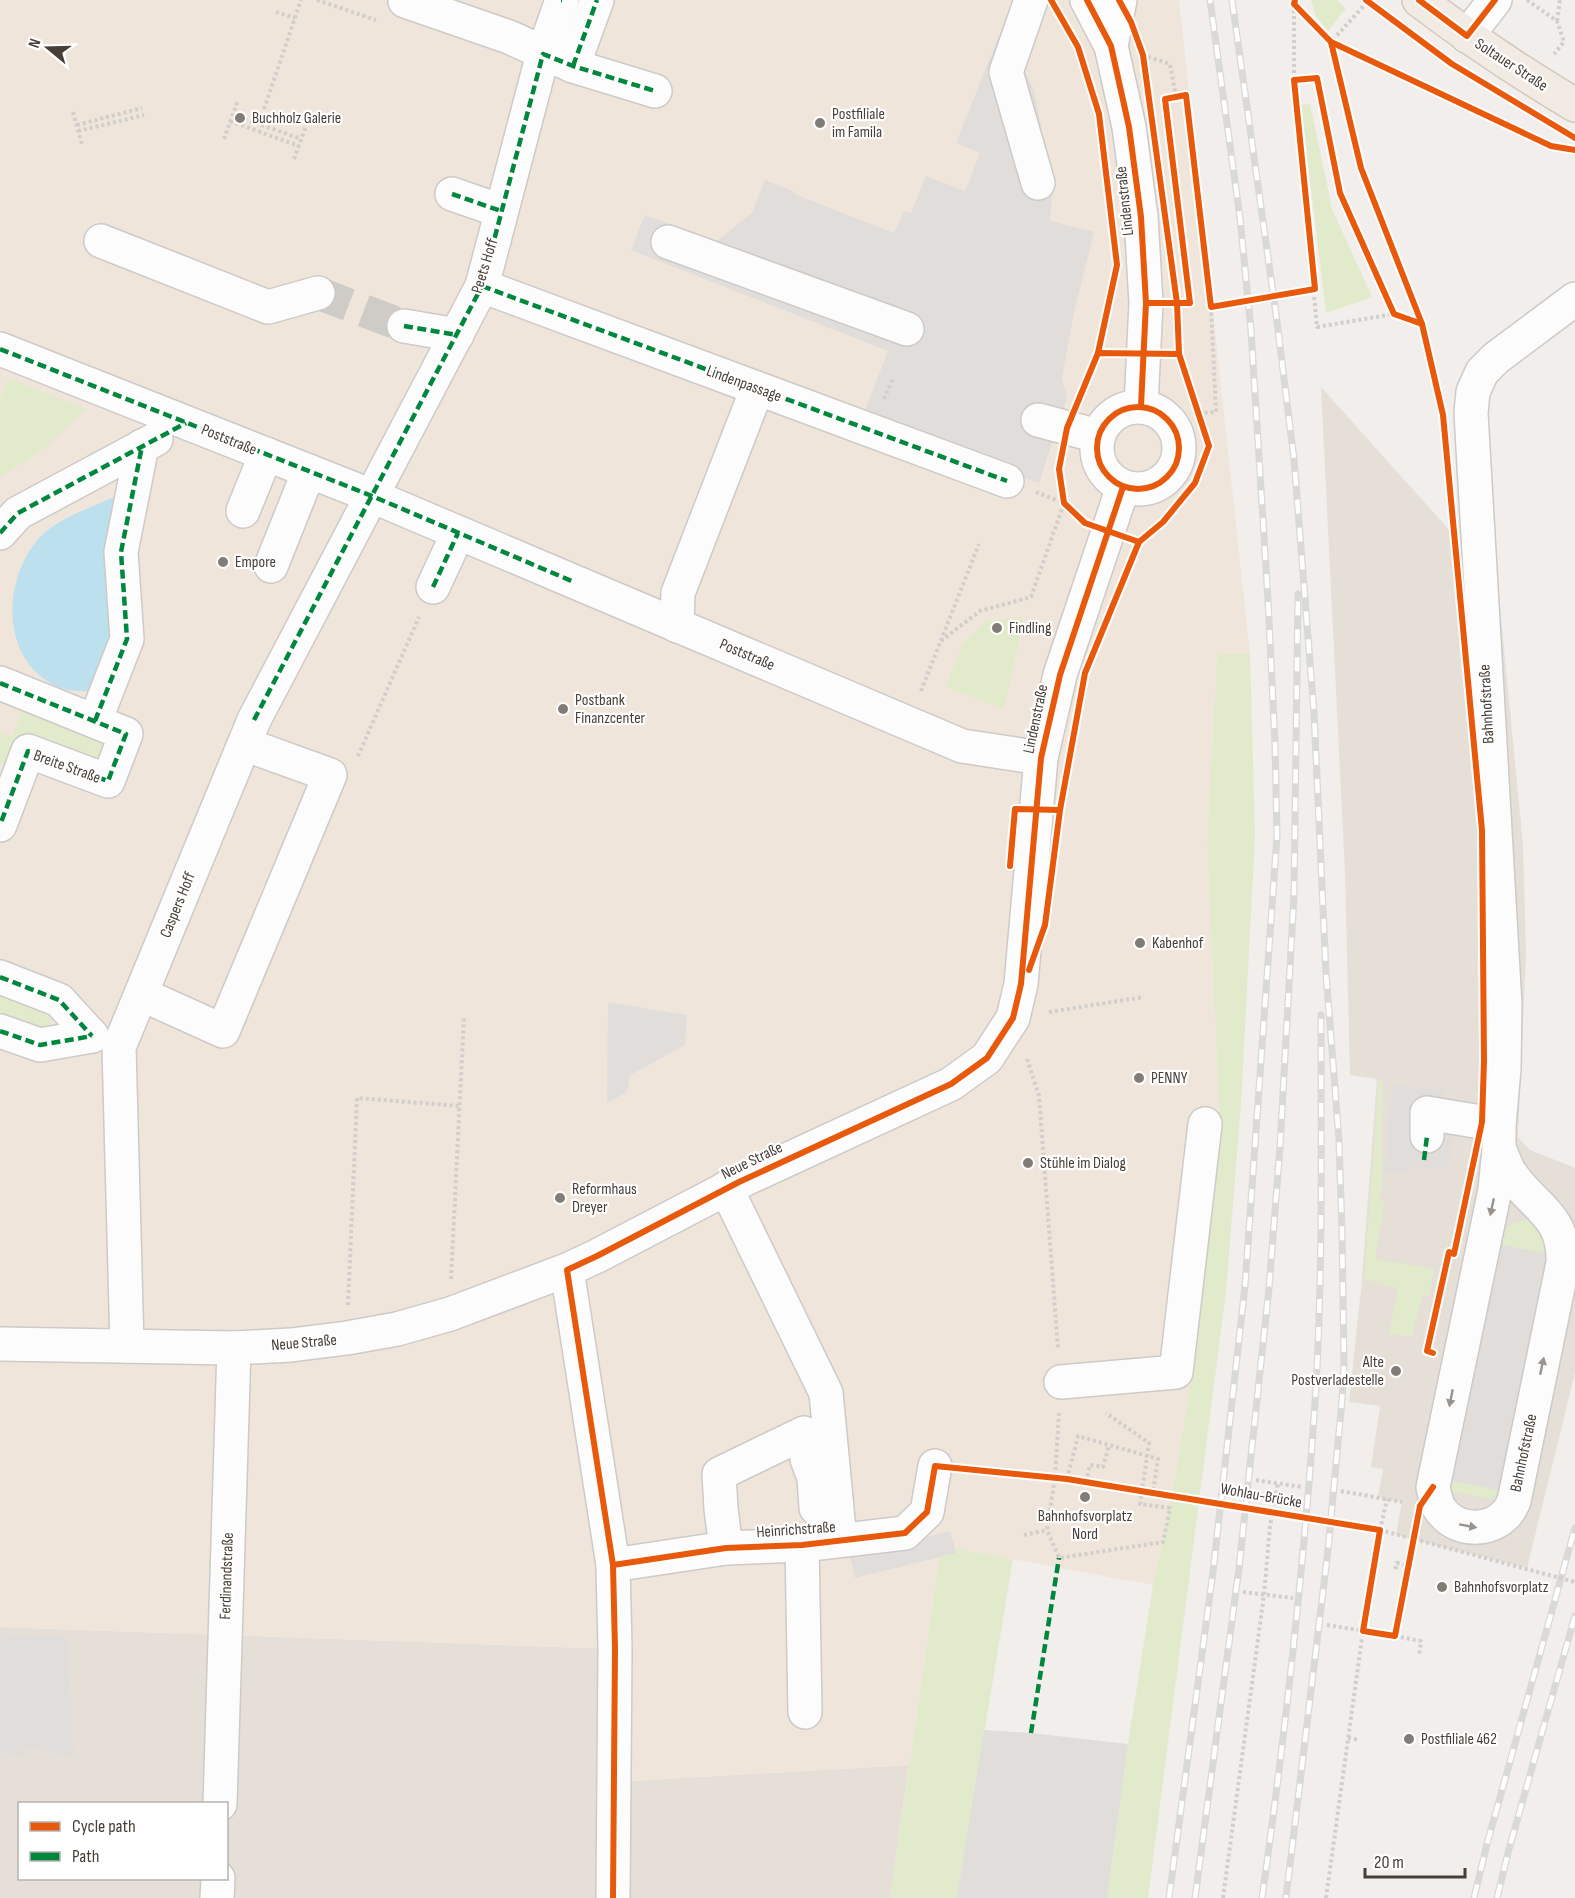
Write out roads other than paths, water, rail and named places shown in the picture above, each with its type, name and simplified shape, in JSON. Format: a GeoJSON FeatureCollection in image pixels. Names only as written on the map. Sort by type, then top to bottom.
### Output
{"type":"FeatureCollection","features":[{"type":"Feature","properties":{"kind":"main road","name":"Soltauer Straße"},"geometry":{"type":"LineString","coordinates":[[1419,0],[1467,36],[1575,105]]}},
{"type":"Feature","properties":{"kind":"street","name":"Peets Hoff"},"geometry":{"type":"LineString","coordinates":[[372,496],[482,286],[543,54],[562,0]]}},
{"type":"Feature","properties":{"kind":"street"},"geometry":{"type":"LineString","coordinates":[[573,66],[597,0]]}},
{"type":"Feature","properties":{"kind":"street"},"geometry":{"type":"LineString","coordinates":[[1032,0],[1006,72],[1038,183]]}},
{"type":"Feature","properties":{"kind":"street","name":"Lindenstraße"},"geometry":{"type":"LineString","coordinates":[[1087,0],[1111,46],[1129,127],[1140,206],[1146,303],[1141,406]]}},
{"type":"Feature","properties":{"kind":"street"},"geometry":{"type":"LineString","coordinates":[[1111,46],[1120,0]]}},
{"type":"Feature","properties":{"kind":"street"},"geometry":{"type":"LineString","coordinates":[[1467,36],[1495,0]]}},
{"type":"Feature","properties":{"kind":"street"},"geometry":{"type":"LineString","coordinates":[[405,1],[509,37],[573,66],[655,91]]}},
{"type":"Feature","properties":{"kind":"street"},"geometry":{"type":"LineString","coordinates":[[452,194],[501,211]]}},
{"type":"Feature","properties":{"kind":"street"},"geometry":{"type":"LineString","coordinates":[[101,241],[268,307],[318,293]]}},
{"type":"Feature","properties":{"kind":"street"},"geometry":{"type":"LineString","coordinates":[[668,243],[906,329]]}},
{"type":"Feature","properties":{"kind":"street","name":"Lindenpassage"},"geometry":{"type":"LineString","coordinates":[[482,286],[1006,481]]}},
{"type":"Feature","properties":{"kind":"street","name":"Bahnhofstraße"},"geometry":{"type":"LineString","coordinates":[[1499,1137],[1509,1171],[1559,1230],[1564,1248],[1563,1263],[1514,1501],[1507,1514],[1494,1523],[1480,1528],[1465,1527],[1452,1522],[1442,1513],[1433,1487],[1495,1190],[1504,1069],[1505,1005],[1471,413],[1473,392],[1482,372],[1496,358],[1573,303]]}},
{"type":"Feature","properties":{"kind":"street"},"geometry":{"type":"LineString","coordinates":[[404,326],[457,335]]}},
{"type":"Feature","properties":{"kind":"street","name":"Poststraße"},"geometry":{"type":"LineString","coordinates":[[0,349],[372,496],[962,746],[1041,758]]}},
{"type":"Feature","properties":{"kind":"street"},"geometry":{"type":"LineString","coordinates":[[677,626],[678,593],[757,389]]}},
{"type":"Feature","properties":{"kind":"street"},"geometry":{"type":"LineString","coordinates":[[1141,406],[1159,412],[1174,425],[1180,443],[1178,463],[1165,481],[1145,490],[1123,487],[1106,475],[1097,457],[1098,436],[1107,420],[1122,409],[1141,406]]}},
{"type":"Feature","properties":{"kind":"street"},"geometry":{"type":"LineString","coordinates":[[1038,420],[1098,436]]}},
{"type":"Feature","properties":{"kind":"street"},"geometry":{"type":"LineString","coordinates":[[0,533],[18,513],[186,423]]}},
{"type":"Feature","properties":{"kind":"street"},"geometry":{"type":"LineString","coordinates":[[94,721],[127,639],[121,552],[142,446]]}},
{"type":"Feature","properties":{"kind":"street"},"geometry":{"type":"LineString","coordinates":[[243,511],[266,454]]}},
{"type":"Feature","properties":{"kind":"street"},"geometry":{"type":"LineString","coordinates":[[271,566],[309,471]]}},
{"type":"Feature","properties":{"kind":"street","name":"Lindenstraße"},"geometry":{"type":"LineString","coordinates":[[951,1084],[987,1058],[1013,1018],[1022,984],[1041,758],[1060,675],[1123,487]]}},
{"type":"Feature","properties":{"kind":"street","name":"Caspers Hoff"},"geometry":{"type":"LineString","coordinates":[[127,1346],[119,1047],[249,732],[372,496]]}},
{"type":"Feature","properties":{"kind":"street"},"geometry":{"type":"LineString","coordinates":[[433,586],[458,533]]}},
{"type":"Feature","properties":{"kind":"street","name":"Breite Straße"},"geometry":{"type":"LineString","coordinates":[[0,683],[126,734],[108,781],[28,751],[6,791],[0,825]]}},
{"type":"Feature","properties":{"kind":"street"},"geometry":{"type":"LineString","coordinates":[[141,994],[223,1031],[330,775],[249,732]]}},
{"type":"Feature","properties":{"kind":"street"},"geometry":{"type":"LineString","coordinates":[[0,976],[59,1000],[92,1036],[40,1045],[0,1031]]}},
{"type":"Feature","properties":{"kind":"street","name":"Neue Straße"},"geometry":{"type":"LineString","coordinates":[[0,1344],[234,1348],[347,1338],[397,1329],[450,1314],[567,1270],[726,1188],[951,1084]]}},
{"type":"Feature","properties":{"kind":"street"},"geometry":{"type":"LineString","coordinates":[[1426,1136],[1427,1113],[1499,1137]]}},
{"type":"Feature","properties":{"kind":"street"},"geometry":{"type":"LineString","coordinates":[[1061,1382],[1176,1372],[1205,1124]]}},
{"type":"Feature","properties":{"kind":"street"},"geometry":{"type":"LineString","coordinates":[[726,1188],[826,1393],[821,1543],[805,1712]]}},
{"type":"Feature","properties":{"kind":"street"},"geometry":{"type":"LineString","coordinates":[[567,1270],[613,1565],[615,1649],[613,1898]]}},
{"type":"Feature","properties":{"kind":"street","name":"Ferdinandstraße"},"geometry":{"type":"LineString","coordinates":[[220,1802],[234,1348]]}},
{"type":"Feature","properties":{"kind":"street"},"geometry":{"type":"LineString","coordinates":[[726,1548],[719,1474],[806,1446],[814,1478],[821,1543]]}},
{"type":"Feature","properties":{"kind":"street","name":"Heinrichstraße"},"geometry":{"type":"LineString","coordinates":[[613,1565],[726,1548],[821,1543],[905,1533],[927,1512],[934,1466]]}},
{"type":"Feature","properties":{"kind":"street"},"geometry":{"type":"LineString","coordinates":[[217,1898],[218,1880]]}},
{"type":"Feature","properties":{"kind":"water"},"geometry":{"type":"Polygon","coordinates":[[[118,495],[115,647],[98,692],[61,688],[41,676],[26,660],[17,641],[13,620],[13,597],[18,575],[28,554],[48,530],[67,518],[118,495]]]}},
{"type":"Feature","properties":{"kind":"tunnel"},"geometry":{"type":"LineString","coordinates":[[318,293],[404,326]]}},
{"type":"Feature","properties":{"kind":"railway"},"geometry":{"type":"LineString","coordinates":[[1169,1898],[1213,1572],[1245,1286],[1277,836],[1268,600],[1251,330],[1240,218],[1210,0]]}},
{"type":"Feature","properties":{"kind":"railway"},"geometry":{"type":"LineString","coordinates":[[1232,0],[1294,459],[1314,713],[1326,973],[1339,1140],[1342,1231],[1344,1366],[1342,1400],[1328,1550],[1286,1898]]}},
{"type":"Feature","properties":{"kind":"railway"},"geometry":{"type":"LineString","coordinates":[[1195,1898],[1239,1568],[1269,1288],[1280,1147],[1294,895],[1298,594]]}},
{"type":"Feature","properties":{"kind":"railway"},"geometry":{"type":"LineString","coordinates":[[1262,1898],[1294,1643],[1316,1387],[1321,1248],[1321,1015]]}},
{"type":"Feature","properties":{"kind":"railway"},"geometry":{"type":"LineString","coordinates":[[1474,1898],[1575,1528]]}},
{"type":"Feature","properties":{"kind":"railway"},"geometry":{"type":"LineString","coordinates":[[1497,1898],[1575,1616]]}},
{"type":"Feature","properties":{"kind":"place","name":"Buchholz Galerie"},"geometry":{"type":"Point","coordinates":[240,118]}},
{"type":"Feature","properties":{"kind":"place","name":"Postfiliale im Famila"},"geometry":{"type":"Point","coordinates":[820,123]}},
{"type":"Feature","properties":{"kind":"place","name":"Empore"},"geometry":{"type":"Point","coordinates":[223,562]}},
{"type":"Feature","properties":{"kind":"place","name":"Findling"},"geometry":{"type":"Point","coordinates":[997,628]}},
{"type":"Feature","properties":{"kind":"place","name":"Postbank Finanzcenter"},"geometry":{"type":"Point","coordinates":[563,709]}},
{"type":"Feature","properties":{"kind":"place","name":"Kabenhof"},"geometry":{"type":"Point","coordinates":[1140,943]}},
{"type":"Feature","properties":{"kind":"place","name":"PENNY"},"geometry":{"type":"Point","coordinates":[1139,1078]}},
{"type":"Feature","properties":{"kind":"place","name":"Stühle im Dialog"},"geometry":{"type":"Point","coordinates":[1028,1163]}},
{"type":"Feature","properties":{"kind":"place","name":"Reformhaus Dreyer"},"geometry":{"type":"Point","coordinates":[560,1198]}},
{"type":"Feature","properties":{"kind":"place","name":"Alte Postverladestelle"},"geometry":{"type":"Point","coordinates":[1396,1371]}},
{"type":"Feature","properties":{"kind":"place","name":"Bahnhofsvorplatz Nord"},"geometry":{"type":"Point","coordinates":[1085,1497]}},
{"type":"Feature","properties":{"kind":"place","name":"Bahnhofsvorplatz"},"geometry":{"type":"Point","coordinates":[1442,1587]}},
{"type":"Feature","properties":{"kind":"place","name":"Postfiliale 462"},"geometry":{"type":"Point","coordinates":[1409,1739]}}]}
